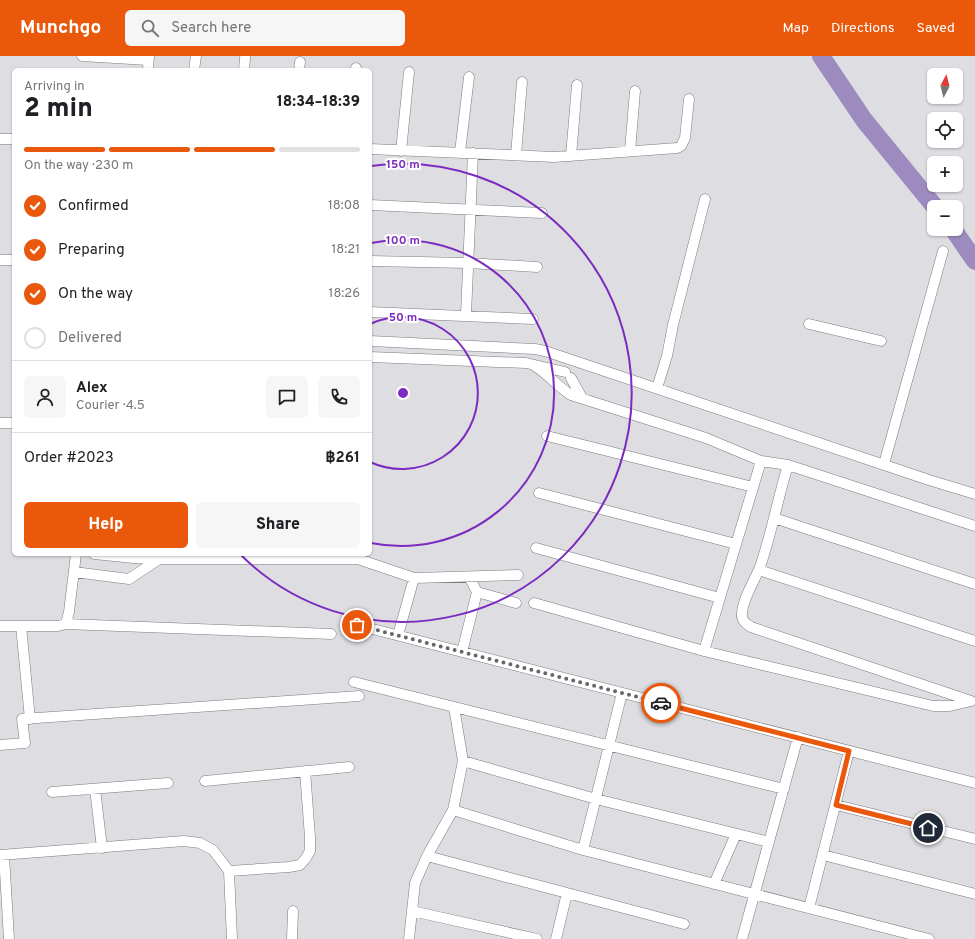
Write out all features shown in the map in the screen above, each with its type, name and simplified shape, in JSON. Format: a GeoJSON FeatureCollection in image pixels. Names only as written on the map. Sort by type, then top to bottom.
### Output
{"type":"FeatureCollection","features":[{"type":"Feature","properties":{"kind":"street"},"geometry":{"type":"LineString","coordinates":[[82,56],[148,62]]}},
{"type":"Feature","properties":{"kind":"street"},"geometry":{"type":"LineString","coordinates":[[194,68],[196,56]]}},
{"type":"Feature","properties":{"kind":"street"},"geometry":{"type":"LineString","coordinates":[[244,68],[245,58]]}},
{"type":"Feature","properties":{"kind":"street"},"geometry":{"type":"LineString","coordinates":[[401,151],[409,72]]}},
{"type":"Feature","properties":{"kind":"street"},"geometry":{"type":"LineString","coordinates":[[460,152],[469,77]]}},
{"type":"Feature","properties":{"kind":"street"},"geometry":{"type":"LineString","coordinates":[[516,155],[522,82]]}},
{"type":"Feature","properties":{"kind":"street"},"geometry":{"type":"LineString","coordinates":[[571,156],[577,86]]}},
{"type":"Feature","properties":{"kind":"street"},"geometry":{"type":"LineString","coordinates":[[630,151],[635,91]]}},
{"type":"Feature","properties":{"kind":"street"},"geometry":{"type":"LineString","coordinates":[[372,149],[571,156],[676,148],[681,146],[685,138],[689,98]]}},
{"type":"Feature","properties":{"kind":"street"},"geometry":{"type":"LineString","coordinates":[[0,139],[12,139]]}},
{"type":"Feature","properties":{"kind":"street"},"geometry":{"type":"LineString","coordinates":[[466,315],[473,153]]}},
{"type":"Feature","properties":{"kind":"street"},"geometry":{"type":"LineString","coordinates":[[657,388],[667,356],[673,325],[705,199]]}},
{"type":"Feature","properties":{"kind":"street"},"geometry":{"type":"LineString","coordinates":[[372,205],[542,213]]}},
{"type":"Feature","properties":{"kind":"street"},"geometry":{"type":"LineString","coordinates":[[884,464],[943,251]]}},
{"type":"Feature","properties":{"kind":"street"},"geometry":{"type":"LineString","coordinates":[[0,260],[12,260]]}},
{"type":"Feature","properties":{"kind":"street"},"geometry":{"type":"LineString","coordinates":[[372,261],[468,263],[537,267]]}},
{"type":"Feature","properties":{"kind":"street"},"geometry":{"type":"LineString","coordinates":[[372,312],[533,319]]}},
{"type":"Feature","properties":{"kind":"street"},"geometry":{"type":"LineString","coordinates":[[809,324],[881,341]]}},
{"type":"Feature","properties":{"kind":"street"},"geometry":{"type":"LineString","coordinates":[[372,341],[540,350],[975,494]]}},
{"type":"Feature","properties":{"kind":"street"},"geometry":{"type":"LineString","coordinates":[[372,357],[526,363],[568,375],[582,398]]}},
{"type":"Feature","properties":{"kind":"street"},"geometry":{"type":"LineString","coordinates":[[535,366],[544,372],[559,388],[571,395],[706,438],[761,461],[788,465],[975,526]]}},
{"type":"Feature","properties":{"kind":"street"},"geometry":{"type":"LineString","coordinates":[[0,422],[12,423]]}},
{"type":"Feature","properties":{"kind":"street"},"geometry":{"type":"LineString","coordinates":[[546,436],[753,487]]}},
{"type":"Feature","properties":{"kind":"street"},"geometry":{"type":"LineString","coordinates":[[704,650],[761,461]]}},
{"type":"Feature","properties":{"kind":"street"},"geometry":{"type":"LineString","coordinates":[[788,465],[767,546],[759,570],[743,606],[742,618],[744,623],[751,627],[973,702]]}},
{"type":"Feature","properties":{"kind":"street"},"geometry":{"type":"LineString","coordinates":[[539,493],[736,544]]}},
{"type":"Feature","properties":{"kind":"street"},"geometry":{"type":"LineString","coordinates":[[774,518],[975,584]]}},
{"type":"Feature","properties":{"kind":"street"},"geometry":{"type":"LineString","coordinates":[[536,548],[720,598]]}},
{"type":"Feature","properties":{"kind":"street"},"geometry":{"type":"LineString","coordinates":[[66,624],[70,612],[76,556]]}},
{"type":"Feature","properties":{"kind":"street"},"geometry":{"type":"LineString","coordinates":[[114,556],[159,559],[358,559],[414,578],[518,575]]}},
{"type":"Feature","properties":{"kind":"street"},"geometry":{"type":"LineString","coordinates":[[74,572],[129,579],[159,559]]}},
{"type":"Feature","properties":{"kind":"street"},"geometry":{"type":"LineString","coordinates":[[759,570],[975,641]]}},
{"type":"Feature","properties":{"kind":"street"},"geometry":{"type":"LineString","coordinates":[[462,652],[477,592],[469,577]]}},
{"type":"Feature","properties":{"kind":"street"},"geometry":{"type":"LineString","coordinates":[[398,635],[414,578]]}},
{"type":"Feature","properties":{"kind":"street"},"geometry":{"type":"LineString","coordinates":[[477,592],[516,603]]}},
{"type":"Feature","properties":{"kind":"street"},"geometry":{"type":"LineString","coordinates":[[534,603],[704,650],[933,706],[950,706],[973,702]]}},
{"type":"Feature","properties":{"kind":"street"},"geometry":{"type":"LineString","coordinates":[[0,626],[58,626],[66,624],[331,634]]}},
{"type":"Feature","properties":{"kind":"street"},"geometry":{"type":"LineString","coordinates":[[357,625],[975,783]]}},
{"type":"Feature","properties":{"kind":"street"},"geometry":{"type":"LineString","coordinates":[[21,626],[30,719]]}},
{"type":"Feature","properties":{"kind":"street"},"geometry":{"type":"LineString","coordinates":[[354,682],[784,789]]}},
{"type":"Feature","properties":{"kind":"street"},"geometry":{"type":"LineString","coordinates":[[583,850],[622,693]]}},
{"type":"Feature","properties":{"kind":"street"},"geometry":{"type":"LineString","coordinates":[[0,745],[25,743],[22,719],[359,696]]}},
{"type":"Feature","properties":{"kind":"street"},"geometry":{"type":"LineString","coordinates":[[409,939],[415,883],[427,856],[453,810],[462,761],[454,707]]}},
{"type":"Feature","properties":{"kind":"street"},"geometry":{"type":"LineString","coordinates":[[742,939],[798,738]]}},
{"type":"Feature","properties":{"kind":"street"},"geometry":{"type":"LineString","coordinates":[[809,908],[849,751]]}},
{"type":"Feature","properties":{"kind":"street"},"geometry":{"type":"LineString","coordinates":[[462,761],[596,799],[769,842]]}},
{"type":"Feature","properties":{"kind":"street"},"geometry":{"type":"LineString","coordinates":[[204,781],[349,767]]}},
{"type":"Feature","properties":{"kind":"street"},"geometry":{"type":"LineString","coordinates":[[229,871],[289,867],[300,864],[306,858],[310,851],[310,837],[305,771]]}},
{"type":"Feature","properties":{"kind":"street"},"geometry":{"type":"LineString","coordinates":[[52,792],[168,783]]}},
{"type":"Feature","properties":{"kind":"street"},"geometry":{"type":"LineString","coordinates":[[95,789],[102,848]]}},
{"type":"Feature","properties":{"kind":"street"},"geometry":{"type":"LineString","coordinates":[[836,805],[975,839]]}},
{"type":"Feature","properties":{"kind":"street"},"geometry":{"type":"LineString","coordinates":[[453,810],[583,850],[929,939]]}},
{"type":"Feature","properties":{"kind":"street"},"geometry":{"type":"LineString","coordinates":[[714,884],[736,834]]}},
{"type":"Feature","properties":{"kind":"street"},"geometry":{"type":"LineString","coordinates":[[9,939],[2,855],[184,841],[200,843],[213,850],[229,871],[232,939]]}},
{"type":"Feature","properties":{"kind":"street"},"geometry":{"type":"LineString","coordinates":[[823,855],[975,894]]}},
{"type":"Feature","properties":{"kind":"street"},"geometry":{"type":"LineString","coordinates":[[427,856],[684,924]]}},
{"type":"Feature","properties":{"kind":"street"},"geometry":{"type":"LineString","coordinates":[[556,939],[567,893]]}},
{"type":"Feature","properties":{"kind":"street"},"geometry":{"type":"LineString","coordinates":[[292,939],[293,911]]}},
{"type":"Feature","properties":{"kind":"street"},"geometry":{"type":"LineString","coordinates":[[412,911],[537,939]]}},
{"type":"Feature","properties":{"kind":"waterway"},"geometry":{"type":"LineString","coordinates":[[821,56],[864,120],[929,200]]}},
{"type":"Feature","properties":{"kind":"waterway"},"geometry":{"type":"LineString","coordinates":[[958,236],[975,261]]}},
{"type":"Feature","properties":{"kind":"way so far"},"geometry":{"type":"LineString","coordinates":[[357,625],[661,703]]}},
{"type":"Feature","properties":{"kind":"route"},"geometry":{"type":"LineString","coordinates":[[661,703],[849,751],[836,805],[928,828]]}}]}
